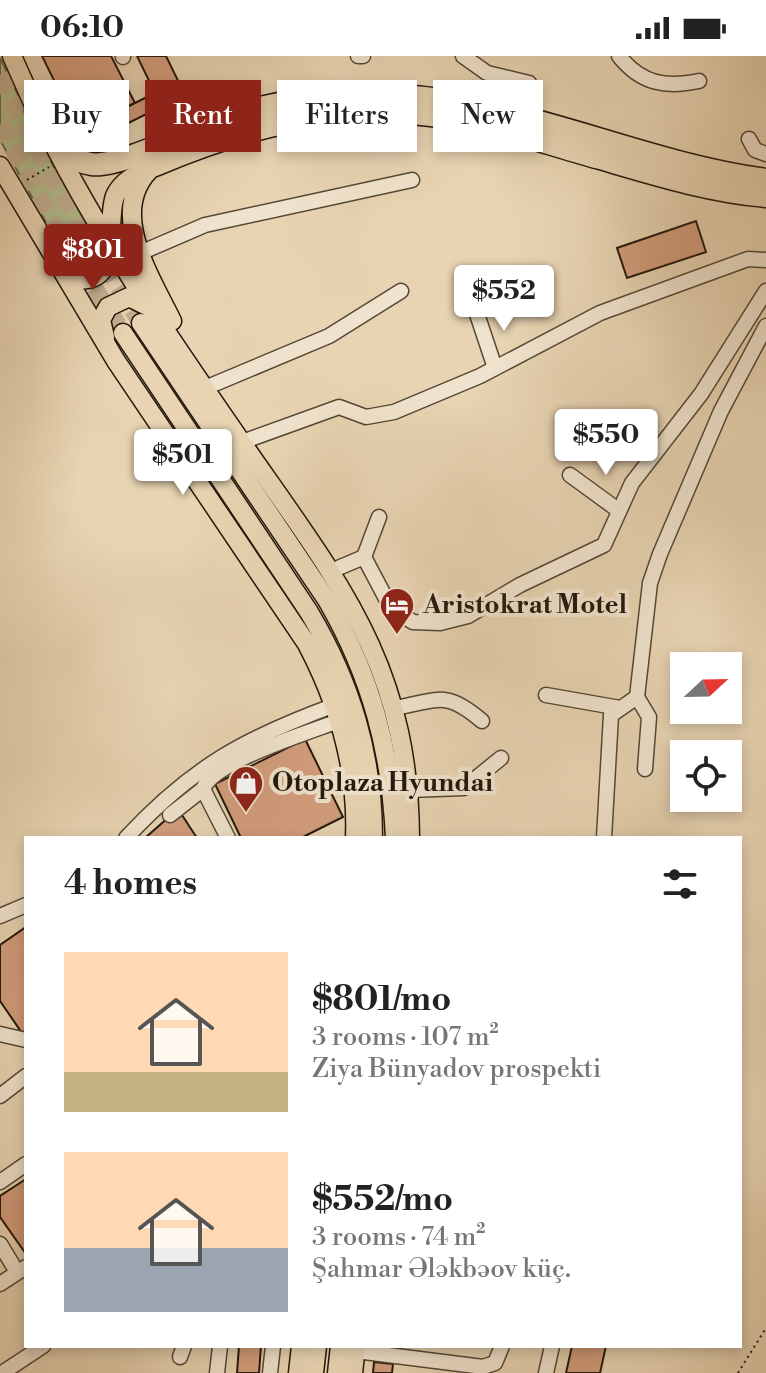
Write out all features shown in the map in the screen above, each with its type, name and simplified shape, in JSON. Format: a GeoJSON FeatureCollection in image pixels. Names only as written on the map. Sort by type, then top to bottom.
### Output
{"type":"FeatureCollection","features":[{"type":"Feature","properties":{"kind":"highway"},"geometry":{"type":"LineString","coordinates":[[68,152],[80,161],[101,165],[214,122],[274,105],[348,96],[422,97],[500,110],[706,169],[766,180]]}},
{"type":"Feature","properties":{"kind":"highway"},"geometry":{"type":"LineString","coordinates":[[155,165],[197,147],[278,124],[351,114],[422,114],[496,129],[706,188],[766,196]]}},
{"type":"Feature","properties":{"kind":"main road"},"geometry":{"type":"LineString","coordinates":[[12,56],[24,84]]}},
{"type":"Feature","properties":{"kind":"main road"},"geometry":{"type":"LineString","coordinates":[[59,152],[109,240],[147,317],[343,627],[370,689],[408,836]]}},
{"type":"Feature","properties":{"kind":"main road"},"geometry":{"type":"LineString","coordinates":[[50,253],[68,274],[86,280],[99,274],[107,266],[116,195],[127,181],[155,165]]}},
{"type":"Feature","properties":{"kind":"main road"},"geometry":{"type":"LineString","coordinates":[[155,165],[142,175],[133,192],[132,220],[140,253],[205,388]]}},
{"type":"Feature","properties":{"kind":"main road"},"geometry":{"type":"LineString","coordinates":[[0,166],[31,223],[116,361],[293,621],[338,713],[358,779],[370,836]]}},
{"type":"Feature","properties":{"kind":"main road"},"geometry":{"type":"LineString","coordinates":[[0,194],[31,223]]}},
{"type":"Feature","properties":{"kind":"main road"},"geometry":{"type":"LineString","coordinates":[[116,361],[102,327],[108,307],[129,297],[143,302],[147,317],[205,388],[331,571],[370,640],[395,708],[408,790],[408,836]]}},
{"type":"Feature","properties":{"kind":"main road"},"geometry":{"type":"LineString","coordinates":[[123,333],[309,612],[333,655],[364,742],[372,795],[370,836]]}},
{"type":"Feature","properties":{"kind":"main road"},"geometry":{"type":"LineString","coordinates":[[338,713],[352,777],[355,836]]}},
{"type":"Feature","properties":{"kind":"main road"},"geometry":{"type":"LineString","coordinates":[[389,760],[395,836]]}},
{"type":"Feature","properties":{"kind":"main road"},"geometry":{"type":"LineString","coordinates":[[298,1373],[301,1348]]}},
{"type":"Feature","properties":{"kind":"main road"},"geometry":{"type":"LineString","coordinates":[[314,1373],[317,1348]]}},
{"type":"Feature","properties":{"kind":"main road"},"geometry":{"type":"LineString","coordinates":[[337,1373],[350,1348]]}},
{"type":"Feature","properties":{"kind":"main road"},"geometry":{"type":"LineString","coordinates":[[350,1348],[353,1373]]}},
{"type":"Feature","properties":{"kind":"street"},"geometry":{"type":"LineString","coordinates":[[463,56],[487,73],[516,80]]}},
{"type":"Feature","properties":{"kind":"street"},"geometry":{"type":"LineString","coordinates":[[619,56],[633,74],[657,83],[676,86],[699,81]]}},
{"type":"Feature","properties":{"kind":"street"},"geometry":{"type":"LineString","coordinates":[[749,139],[755,150],[766,154]]}},
{"type":"Feature","properties":{"kind":"street"},"geometry":{"type":"LineString","coordinates":[[140,253],[205,225],[412,180]]}},
{"type":"Feature","properties":{"kind":"street"},"geometry":{"type":"LineString","coordinates":[[242,442],[339,407],[366,417],[394,412],[495,368],[600,313],[760,257]]}},
{"type":"Feature","properties":{"kind":"street"},"geometry":{"type":"LineString","coordinates":[[205,388],[329,336],[401,291]]}},
{"type":"Feature","properties":{"kind":"street"},"geometry":{"type":"LineString","coordinates":[[364,557],[391,608],[413,622],[440,623],[468,616],[520,585],[604,545],[615,527],[618,510],[646,462],[701,394],[764,297]]}},
{"type":"Feature","properties":{"kind":"street"},"geometry":{"type":"LineString","coordinates":[[476,311],[495,368]]}},
{"type":"Feature","properties":{"kind":"street"},"geometry":{"type":"LineString","coordinates":[[645,769],[649,717],[637,697],[650,583],[721,411],[766,326]]}},
{"type":"Feature","properties":{"kind":"street"},"geometry":{"type":"LineString","coordinates":[[570,475],[618,510]]}},
{"type":"Feature","properties":{"kind":"street"},"geometry":{"type":"LineString","coordinates":[[331,571],[364,557],[379,517]]}},
{"type":"Feature","properties":{"kind":"street"},"geometry":{"type":"LineString","coordinates":[[546,695],[620,708]]}},
{"type":"Feature","properties":{"kind":"street"},"geometry":{"type":"LineString","coordinates":[[604,836],[611,715],[637,697]]}},
{"type":"Feature","properties":{"kind":"street"},"geometry":{"type":"LineString","coordinates":[[395,708],[448,698],[459,701],[482,721]]}},
{"type":"Feature","properties":{"kind":"street"},"geometry":{"type":"LineString","coordinates":[[170,815],[203,789],[206,780],[338,713]]}},
{"type":"Feature","properties":{"kind":"street"},"geometry":{"type":"LineString","coordinates":[[128,836],[165,796],[209,763],[286,723],[338,713]]}},
{"type":"Feature","properties":{"kind":"street"},"geometry":{"type":"LineString","coordinates":[[408,790],[464,788],[501,758]]}},
{"type":"Feature","properties":{"kind":"street"},"geometry":{"type":"LineString","coordinates":[[203,789],[227,836]]}},
{"type":"Feature","properties":{"kind":"street"},"geometry":{"type":"LineString","coordinates":[[0,916],[24,906]]}},
{"type":"Feature","properties":{"kind":"street"},"geometry":{"type":"LineString","coordinates":[[0,1034],[24,1040]]}},
{"type":"Feature","properties":{"kind":"street"},"geometry":{"type":"LineString","coordinates":[[0,1096],[24,1078]]}},
{"type":"Feature","properties":{"kind":"street"},"geometry":{"type":"LineString","coordinates":[[0,1182],[24,1165]]}},
{"type":"Feature","properties":{"kind":"street"},"geometry":{"type":"LineString","coordinates":[[0,1244],[22,1270],[0,1284]]}},
{"type":"Feature","properties":{"kind":"street"},"geometry":{"type":"LineString","coordinates":[[2,1373],[40,1348]]}},
{"type":"Feature","properties":{"kind":"street"},"geometry":{"type":"LineString","coordinates":[[217,1373],[220,1348]]}},
{"type":"Feature","properties":{"kind":"street"},"geometry":{"type":"LineString","coordinates":[[270,1373],[273,1348]]}},
{"type":"Feature","properties":{"kind":"street"},"geometry":{"type":"LineString","coordinates":[[350,1348],[409,1352],[483,1367],[495,1363],[501,1348]]}},
{"type":"Feature","properties":{"kind":"street"},"geometry":{"type":"LineString","coordinates":[[546,1373],[552,1348]]}},
{"type":"Feature","properties":{"kind":"path"},"geometry":{"type":"LineString","coordinates":[[20,184],[50,167]]}},
{"type":"Feature","properties":{"kind":"path"},"geometry":{"type":"LineString","coordinates":[[738,1373],[764,1336],[766,1328]]}},
{"type":"Feature","properties":{"kind":"green space"},"geometry":{"type":"Polygon","coordinates":[[[0,58],[24,107],[24,152],[46,152],[96,240],[97,258],[87,268],[76,267],[67,260],[0,140],[0,58]]]}},
{"type":"Feature","properties":{"kind":"building"},"geometry":{"type":"Polygon","coordinates":[[[42,56],[111,56],[123,80],[54,80],[42,56]]]}},
{"type":"Feature","properties":{"kind":"building"},"geometry":{"type":"Polygon","coordinates":[[[137,56],[166,56],[178,80],[149,80],[137,56]]]}},
{"type":"Feature","properties":{"kind":"building"},"geometry":{"type":"Polygon","coordinates":[[[129,91],[135,103],[129,106],[129,91]]]}},
{"type":"Feature","properties":{"kind":"building"},"geometry":{"type":"Polygon","coordinates":[[[145,98],[145,115],[129,123],[129,106],[145,98]]]}},
{"type":"Feature","properties":{"kind":"building"},"geometry":{"type":"Polygon","coordinates":[[[696,221],[706,252],[627,278],[617,248],[696,221]]]}},
{"type":"Feature","properties":{"kind":"building"},"geometry":{"type":"Polygon","coordinates":[[[305,739],[343,817],[305,836],[240,836],[215,784],[305,739]]]}},
{"type":"Feature","properties":{"kind":"building"},"geometry":{"type":"Polygon","coordinates":[[[178,809],[196,836],[147,836],[178,809]]]}},
{"type":"Feature","properties":{"kind":"building"},"geometry":{"type":"Polygon","coordinates":[[[24,928],[22,1033],[0,1001],[0,945],[24,928]]]}},
{"type":"Feature","properties":{"kind":"building"},"geometry":{"type":"Polygon","coordinates":[[[24,1180],[24,1251],[0,1217],[0,1196],[24,1180]]]}},
{"type":"Feature","properties":{"kind":"building"},"geometry":{"type":"Polygon","coordinates":[[[239,1348],[261,1348],[259,1373],[237,1373],[239,1348]]]}},
{"type":"Feature","properties":{"kind":"building"},"geometry":{"type":"Polygon","coordinates":[[[572,1348],[606,1348],[600,1373],[566,1373],[572,1348]]]}},
{"type":"Feature","properties":{"kind":"building"},"geometry":{"type":"Polygon","coordinates":[[[374,1362],[393,1364],[392,1373],[373,1373],[374,1362]]]}},
{"type":"Feature","properties":{"kind":"tunnel"},"geometry":{"type":"LineString","coordinates":[[0,75],[50,174],[141,323]]}},
{"type":"Feature","properties":{"kind":"tunnel"},"geometry":{"type":"LineString","coordinates":[[0,124],[57,230],[123,333]]}},
{"type":"Feature","properties":{"kind":"place","name":"Aristokrat Motel"},"geometry":{"type":"Point","coordinates":[397,636]}},
{"type":"Feature","properties":{"kind":"place","name":"Otoplaza Hyundai"},"geometry":{"type":"Point","coordinates":[246,814]}}]}
